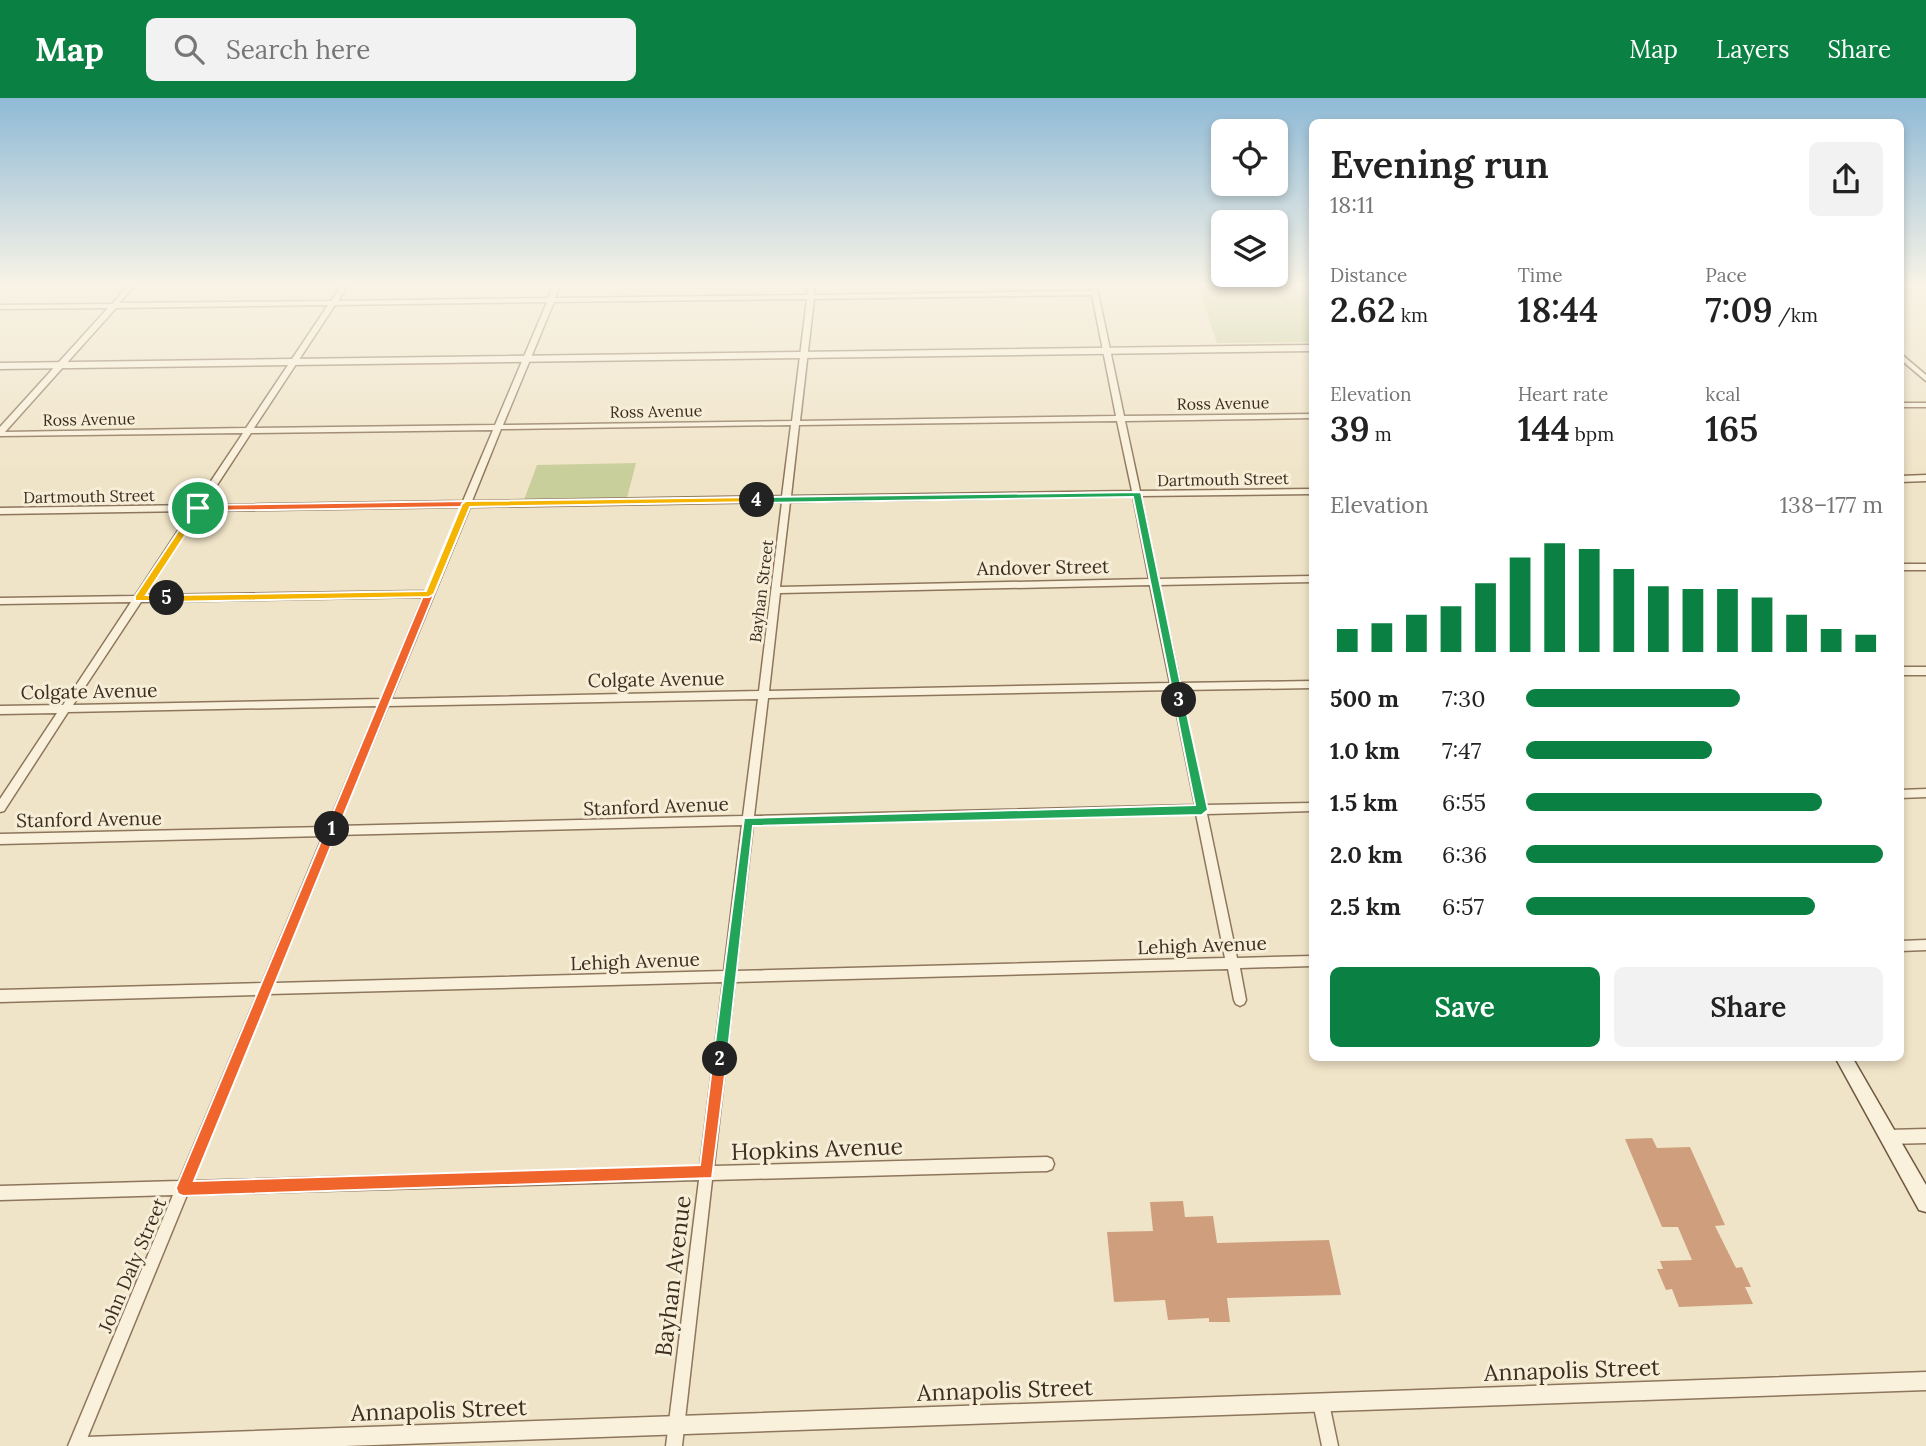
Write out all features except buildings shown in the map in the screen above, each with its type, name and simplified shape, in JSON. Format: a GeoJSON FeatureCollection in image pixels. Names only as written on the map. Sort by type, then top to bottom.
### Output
{"type":"FeatureCollection","features":[{"type":"Feature","properties":{"kind":"main road"},"geometry":{"type":"LineString","coordinates":[[1845,1061],[1926,1203]]}},
{"type":"Feature","properties":{"kind":"street"},"geometry":{"type":"LineString","coordinates":[[0,433],[77,346]]}},
{"type":"Feature","properties":{"kind":"street"},"geometry":{"type":"LineString","coordinates":[[0,808],[304,346]]}},
{"type":"Feature","properties":{"kind":"street","name":"John Daly Street"},"geometry":{"type":"LineString","coordinates":[[76,1446],[532,346]]}},
{"type":"Feature","properties":{"kind":"street","name":"Bayhan Street"},"geometry":{"type":"LineString","coordinates":[[763,695],[804,346]]}},
{"type":"Feature","properties":{"kind":"street"},"geometry":{"type":"LineString","coordinates":[[1106,346],[1240,1000]]}},
{"type":"Feature","properties":{"kind":"street"},"geometry":{"type":"LineString","coordinates":[[0,366],[1309,348]]}},
{"type":"Feature","properties":{"kind":"street"},"geometry":{"type":"LineString","coordinates":[[1904,359],[1926,379]]}},
{"type":"Feature","properties":{"kind":"street"},"geometry":{"type":"LineString","coordinates":[[1904,405],[1926,405]]}},
{"type":"Feature","properties":{"kind":"street","name":"Ross Avenue"},"geometry":{"type":"LineString","coordinates":[[0,433],[1309,415]]}},
{"type":"Feature","properties":{"kind":"street"},"geometry":{"type":"LineString","coordinates":[[1904,479],[1926,478]]}},
{"type":"Feature","properties":{"kind":"street","name":"Dartmouth Street"},"geometry":{"type":"LineString","coordinates":[[0,512],[1309,491]]}},
{"type":"Feature","properties":{"kind":"street"},"geometry":{"type":"LineString","coordinates":[[1904,567],[1926,566]]}},
{"type":"Feature","properties":{"kind":"street","name":"Andover Street"},"geometry":{"type":"LineString","coordinates":[[775,590],[1309,579]]}},
{"type":"Feature","properties":{"kind":"street"},"geometry":{"type":"LineString","coordinates":[[0,601],[429,594]]}},
{"type":"Feature","properties":{"kind":"street"},"geometry":{"type":"LineString","coordinates":[[1904,671],[1926,671]]}},
{"type":"Feature","properties":{"kind":"street","name":"Colgate Avenue"},"geometry":{"type":"LineString","coordinates":[[0,710],[1309,684]]}},
{"type":"Feature","properties":{"kind":"street","name":"Bayhan Avenue"},"geometry":{"type":"LineString","coordinates":[[674,1446],[763,695]]}},
{"type":"Feature","properties":{"kind":"street"},"geometry":{"type":"LineString","coordinates":[[1904,794],[1926,793]]}},
{"type":"Feature","properties":{"kind":"street","name":"Stanford Avenue"},"geometry":{"type":"LineString","coordinates":[[0,839],[1309,807]]}},
{"type":"Feature","properties":{"kind":"street"},"geometry":{"type":"LineString","coordinates":[[1904,946],[1926,945]]}},
{"type":"Feature","properties":{"kind":"street","name":"Lehigh Avenue"},"geometry":{"type":"LineString","coordinates":[[0,996],[1309,961]]}},
{"type":"Feature","properties":{"kind":"street"},"geometry":{"type":"LineString","coordinates":[[1888,1137],[1926,1136]]}},
{"type":"Feature","properties":{"kind":"street","name":"Hopkins Avenue"},"geometry":{"type":"LineString","coordinates":[[0,1194],[1047,1164]]}},
{"type":"Feature","properties":{"kind":"street","name":"Annapolis Street"},"geometry":{"type":"LineString","coordinates":[[86,1446],[1926,1381]]}},
{"type":"Feature","properties":{"kind":"street"},"geometry":{"type":"LineString","coordinates":[[1321,1403],[1330,1446]]}},
{"type":"Feature","properties":{"kind":"green space"},"geometry":{"type":"Polygon","coordinates":[[[636,463],[627,498],[524,500],[537,465],[636,463]]]}},
{"type":"Feature","properties":{"kind":"route"},"geometry":{"type":"LineString","coordinates":[[198,508],[138,599],[429,594],[466,504],[1137,494],[1202,810],[748,821],[706,1173],[183,1188],[464,510],[466,504],[198,508]]}}]}
